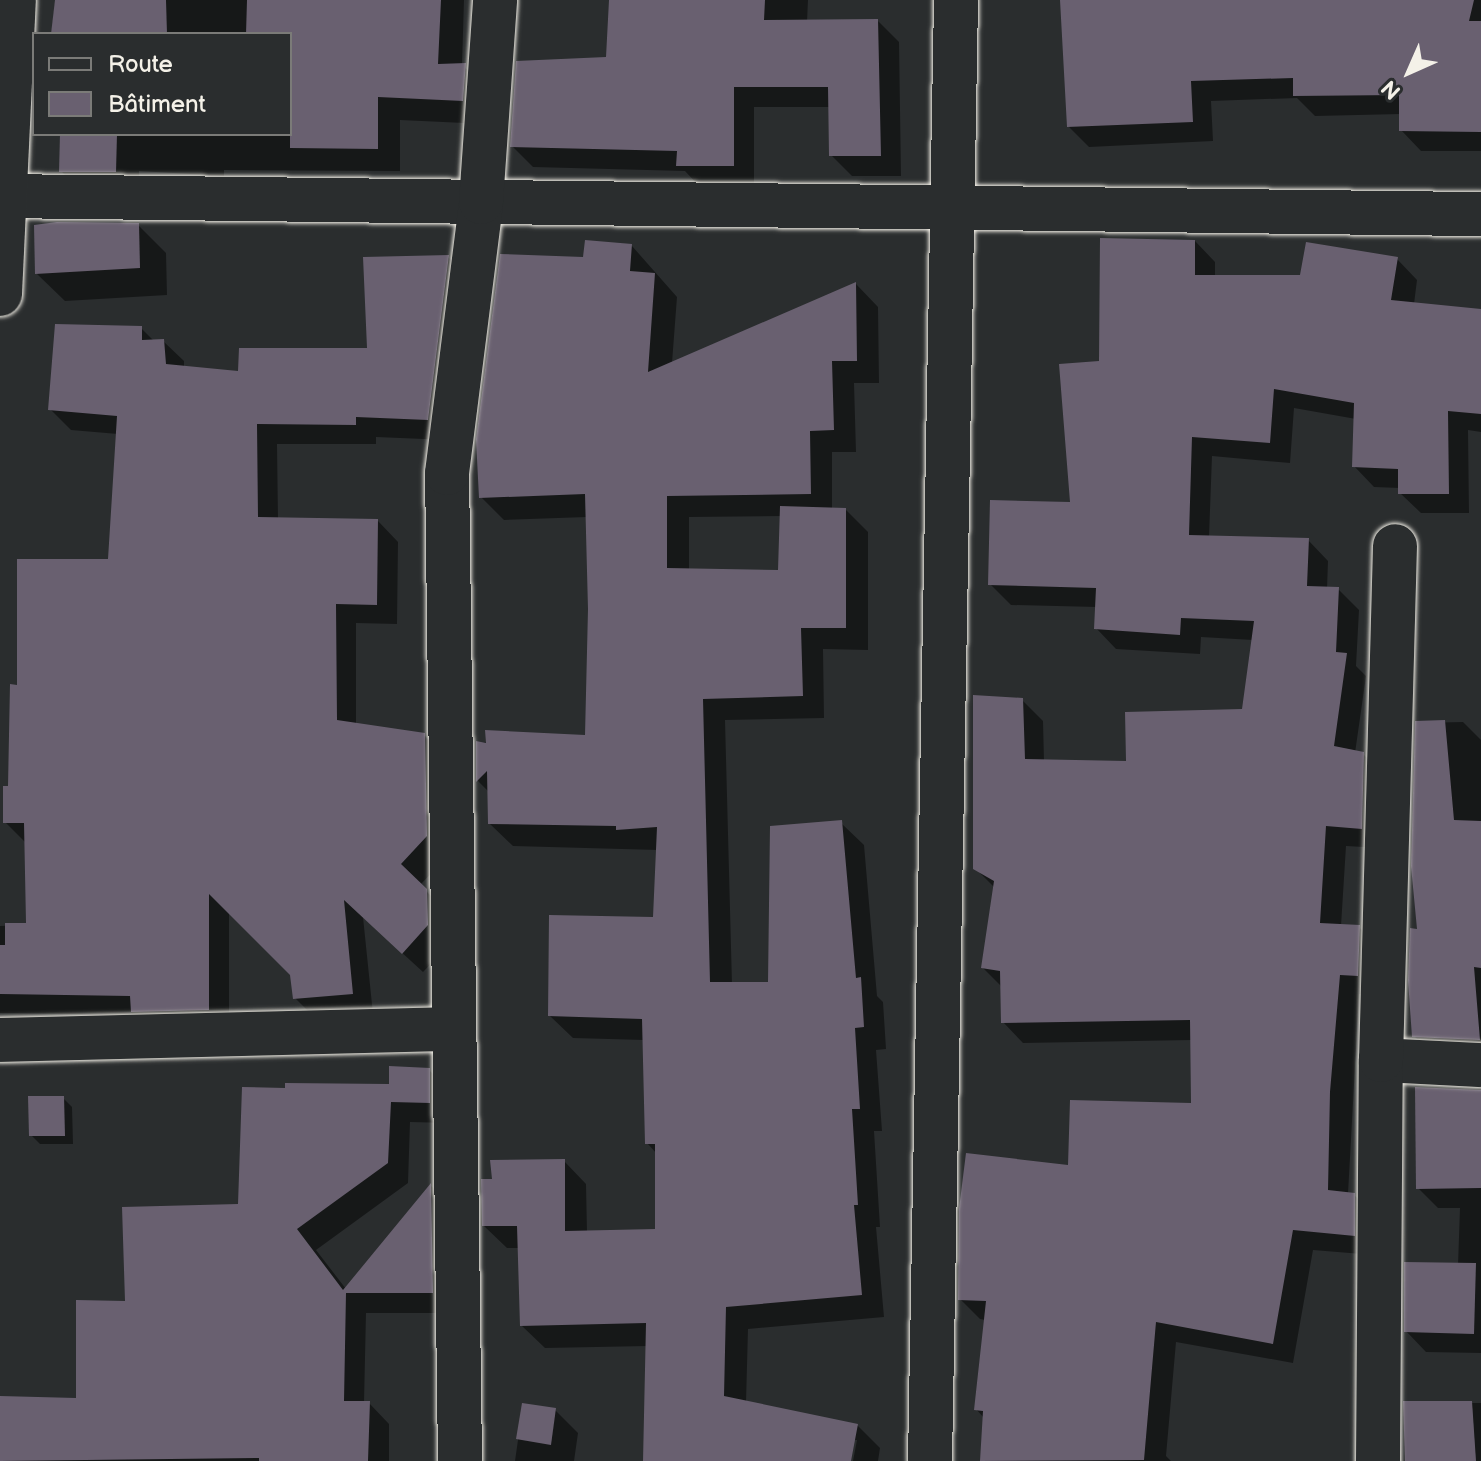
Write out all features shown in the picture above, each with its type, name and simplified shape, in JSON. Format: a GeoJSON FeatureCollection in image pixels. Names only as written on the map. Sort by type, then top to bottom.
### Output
{"type":"FeatureCollection","features":[{"type":"Feature","properties":{"kind":"street"},"geometry":{"type":"LineString","coordinates":[[0,294],[2,196],[14,0]]}},
{"type":"Feature","properties":{"kind":"street"},"geometry":{"type":"LineString","coordinates":[[460,1461],[447,473],[481,202],[495,0]]}},
{"type":"Feature","properties":{"kind":"street"},"geometry":{"type":"LineString","coordinates":[[930,1461],[956,0]]}},
{"type":"Feature","properties":{"kind":"street"},"geometry":{"type":"LineString","coordinates":[[2,196],[1481,214]]}},
{"type":"Feature","properties":{"kind":"street"},"geometry":{"type":"LineString","coordinates":[[1378,1461],[1381,1060],[1395,546]]}},
{"type":"Feature","properties":{"kind":"street"},"geometry":{"type":"LineString","coordinates":[[0,1040],[454,1029]]}},
{"type":"Feature","properties":{"kind":"street"},"geometry":{"type":"LineString","coordinates":[[1381,1060],[1481,1065]]}},
{"type":"Feature","properties":{"kind":"building"},"geometry":{"type":"Polygon","coordinates":[[[55,0],[166,0],[167,32],[51,32],[55,0]]]}},
{"type":"Feature","properties":{"kind":"building"},"geometry":{"type":"Polygon","coordinates":[[[247,0],[441,0],[438,64],[466,63],[463,101],[378,97],[378,149],[290,148],[292,32],[246,32],[247,0]]]}},
{"type":"Feature","properties":{"kind":"building"},"geometry":{"type":"Polygon","coordinates":[[[609,0],[765,0],[764,20],[878,19],[881,156],[829,156],[828,87],[734,87],[734,166],[676,166],[677,151],[510,147],[516,61],[606,57],[609,0]]]}},
{"type":"Feature","properties":{"kind":"building"},"geometry":{"type":"Polygon","coordinates":[[[1060,0],[1474,0],[1469,21],[1481,21],[1481,132],[1399,131],[1399,95],[1293,96],[1293,78],[1191,81],[1193,122],[1067,127],[1060,0]]]}},
{"type":"Feature","properties":{"kind":"building"},"geometry":{"type":"Polygon","coordinates":[[[60,136],[117,136],[116,172],[59,172],[60,136]]]}},
{"type":"Feature","properties":{"kind":"building"},"geometry":{"type":"Polygon","coordinates":[[[57,222],[139,223],[140,268],[35,274],[34,225],[57,222]]]}},
{"type":"Feature","properties":{"kind":"building"},"geometry":{"type":"Polygon","coordinates":[[[1100,238],[1195,240],[1195,275],[1300,275],[1306,242],[1398,257],[1391,300],[1481,309],[1481,414],[1448,411],[1449,494],[1398,494],[1398,469],[1352,467],[1354,403],[1274,389],[1270,443],[1192,437],[1189,535],[1309,538],[1307,586],[1339,587],[1336,652],[1347,653],[1334,746],[1364,752],[1362,829],[1326,826],[1320,923],[1360,925],[1358,976],[1340,975],[1330,1092],[1328,1190],[1355,1193],[1355,1236],[1293,1230],[1273,1344],[1156,1322],[1144,1460],[980,1461],[983,1411],[974,1410],[986,1301],[958,1300],[959,1209],[966,1153],[1068,1165],[1070,1100],[1191,1103],[1190,1020],[1001,1023],[1000,971],[981,968],[994,881],[973,869],[973,695],[1023,698],[1025,759],[1126,761],[1125,712],[1242,709],[1254,621],[1181,618],[1180,635],[1094,629],[1096,588],[988,585],[990,500],[1070,502],[1059,364],[1099,361],[1100,238]]]}},
{"type":"Feature","properties":{"kind":"building"},"geometry":{"type":"Polygon","coordinates":[[[585,240],[632,244],[630,271],[655,273],[648,372],[856,282],[857,361],[832,361],[834,430],[810,431],[811,494],[667,496],[667,568],[778,570],[780,506],[846,508],[846,628],[801,628],[803,696],[703,699],[710,982],[768,982],[770,826],[842,820],[856,978],[861,977],[864,1027],[855,1028],[860,1109],[852,1109],[858,1205],[854,1205],[862,1295],[726,1307],[724,1396],[858,1424],[851,1461],[643,1461],[646,1323],[520,1326],[517,1226],[482,1226],[481,1179],[492,1179],[490,1160],[565,1159],[565,1231],[655,1229],[655,1144],[645,1144],[642,1019],[548,1016],[549,915],[653,917],[657,827],[616,830],[616,826],[488,824],[487,771],[476,782],[476,741],[486,743],[485,730],[585,735],[588,609],[585,494],[479,498],[476,439],[500,254],[583,257],[585,240]]]}},
{"type":"Feature","properties":{"kind":"building"},"geometry":{"type":"Polygon","coordinates":[[[449,255],[428,420],[356,417],[356,425],[257,424],[258,517],[378,519],[377,605],[336,604],[337,720],[425,733],[427,836],[401,864],[427,889],[428,925],[402,954],[344,900],[353,994],[293,999],[290,975],[209,894],[209,1010],[131,1012],[130,996],[0,994],[0,945],[5,945],[5,923],[26,923],[24,823],[3,823],[3,786],[8,786],[10,684],[17,685],[17,559],[108,559],[117,416],[48,410],[55,324],[142,326],[142,340],[164,339],[166,364],[238,371],[239,348],[367,348],[363,257],[449,255]]]}},
{"type":"Feature","properties":{"kind":"building"},"geometry":{"type":"Polygon","coordinates":[[[1445,720],[1454,820],[1481,821],[1481,968],[1474,967],[1480,1040],[1412,1037],[1408,980],[1410,928],[1417,929],[1411,866],[1415,721],[1445,720]]]}},
{"type":"Feature","properties":{"kind":"building"},"geometry":{"type":"Polygon","coordinates":[[[389,1066],[430,1068],[430,1103],[391,1102],[388,1163],[297,1229],[343,1290],[431,1183],[433,1293],[346,1293],[344,1401],[370,1401],[368,1461],[259,1461],[259,1458],[0,1461],[0,1396],[76,1398],[76,1300],[125,1301],[122,1207],[238,1204],[242,1087],[285,1088],[285,1083],[389,1084],[389,1066]]]}},
{"type":"Feature","properties":{"kind":"building"},"geometry":{"type":"Polygon","coordinates":[[[1415,1087],[1481,1090],[1481,1188],[1416,1189],[1415,1087]]]}},
{"type":"Feature","properties":{"kind":"building"},"geometry":{"type":"Polygon","coordinates":[[[28,1096],[64,1096],[65,1136],[29,1136],[28,1096]]]}},
{"type":"Feature","properties":{"kind":"building"},"geometry":{"type":"Polygon","coordinates":[[[1404,1262],[1476,1263],[1474,1334],[1404,1332],[1404,1262]]]}},
{"type":"Feature","properties":{"kind":"building"},"geometry":{"type":"Polygon","coordinates":[[[1403,1401],[1472,1401],[1476,1461],[1405,1461],[1403,1401]]]}},
{"type":"Feature","properties":{"kind":"building"},"geometry":{"type":"Polygon","coordinates":[[[522,1403],[556,1408],[551,1445],[516,1439],[522,1403]]]}}]}
